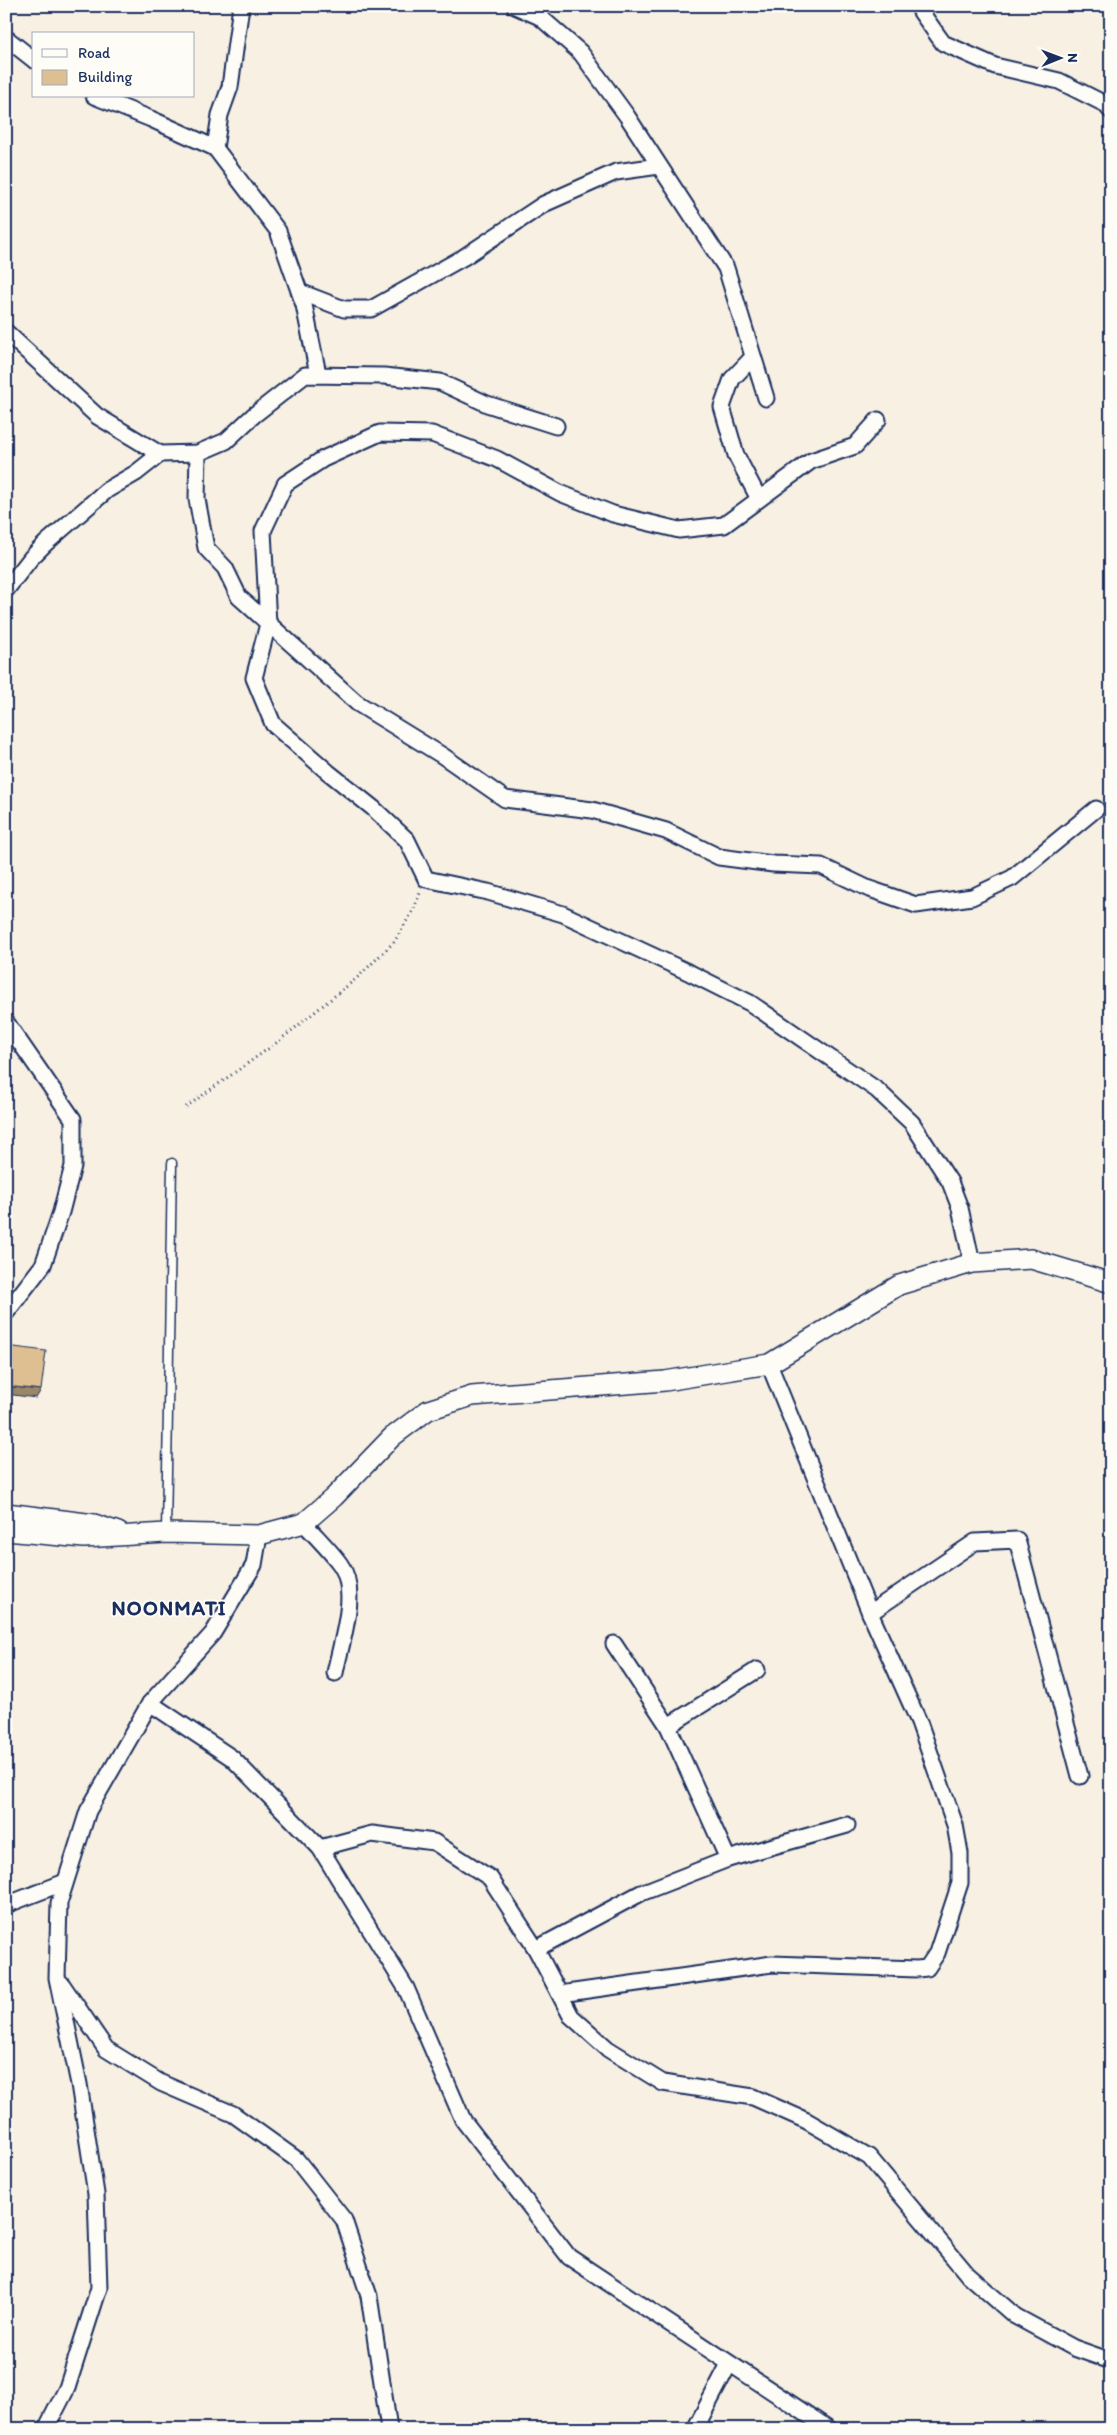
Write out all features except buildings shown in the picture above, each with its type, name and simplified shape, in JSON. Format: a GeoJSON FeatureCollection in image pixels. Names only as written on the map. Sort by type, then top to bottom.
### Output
{"type":"FeatureCollection","features":[{"type":"Feature","properties":{"kind":"street"},"geometry":{"type":"LineString","coordinates":[[215,148],[220,115],[230,87],[241,6]]}},
{"type":"Feature","properties":{"kind":"street"},"geometry":{"type":"LineString","coordinates":[[515,6],[540,17],[581,53],[627,116],[726,268],[766,398]]}},
{"type":"Feature","properties":{"kind":"street"},"geometry":{"type":"LineString","coordinates":[[919,6],[920,12],[943,43],[995,66],[1059,81],[1105,104],[1111,111]]}},
{"type":"Feature","properties":{"kind":"street"},"geometry":{"type":"LineString","coordinates":[[6,38],[32,58]]}},
{"type":"Feature","properties":{"kind":"street"},"geometry":{"type":"LineString","coordinates":[[99,98],[215,148],[278,231],[300,292],[318,374]]}},
{"type":"Feature","properties":{"kind":"street"},"geometry":{"type":"LineString","coordinates":[[300,292],[344,310],[371,309],[464,257],[544,204],[616,172],[659,166]]}},
{"type":"Feature","properties":{"kind":"street"},"geometry":{"type":"LineString","coordinates":[[6,332],[97,416],[160,454],[198,453],[226,441],[254,415],[305,375],[318,374],[384,376],[440,382],[487,404],[556,426]]}},
{"type":"Feature","properties":{"kind":"street"},"geometry":{"type":"LineString","coordinates":[[753,357],[732,379],[722,407],[736,455],[759,499]]}},
{"type":"Feature","properties":{"kind":"street"},"geometry":{"type":"LineString","coordinates":[[878,420],[855,446],[810,461],[724,525],[679,530],[613,514],[560,494],[497,459],[432,434],[380,434],[323,459],[285,484],[264,531],[268,624],[254,678],[273,724],[373,808],[407,840],[426,879],[488,892],[563,914],[690,973],[750,1002],[877,1090],[912,1123],[950,1182],[960,1208],[972,1263]]}},
{"type":"Feature","properties":{"kind":"street"},"geometry":{"type":"LineString","coordinates":[[198,453],[198,499],[206,548],[225,568],[239,597],[357,703],[443,756],[505,799],[592,810],[666,831],[719,857],[773,864],[821,866],[867,888],[916,905],[972,897],[1012,878],[1096,809]]}},
{"type":"Feature","properties":{"kind":"street"},"geometry":{"type":"LineString","coordinates":[[6,590],[31,558],[54,536],[107,490],[136,473],[160,454]]}},
{"type":"Feature","properties":{"kind":"street"},"geometry":{"type":"LineString","coordinates":[[6,1022],[73,1119],[73,1166],[61,1212],[43,1265],[6,1313]]}},
{"type":"Feature","properties":{"kind":"street"},"geometry":{"type":"LineString","coordinates":[[6,1531],[84,1538],[166,1533],[259,1535],[304,1523],[334,1497],[392,1437],[428,1410],[472,1396],[665,1381],[769,1364],[899,1285],[972,1263],[1031,1259],[1111,1283]]}},
{"type":"Feature","properties":{"kind":"street"},"geometry":{"type":"LineString","coordinates":[[560,1994],[772,1964],[927,1968],[938,1954],[960,1883],[960,1853],[955,1825],[919,1722],[870,1613],[769,1364]]}},
{"type":"Feature","properties":{"kind":"street"},"geometry":{"type":"LineString","coordinates":[[6,1513],[94,1524],[128,1535]]}},
{"type":"Feature","properties":{"kind":"street"},"geometry":{"type":"LineString","coordinates":[[304,1523],[340,1564],[347,1577],[350,1596],[335,1673]]}},
{"type":"Feature","properties":{"kind":"street"},"geometry":{"type":"LineString","coordinates":[[46,2429],[67,2388],[99,2288],[96,2194],[79,2084],[57,1978],[59,1903],[88,1812],[150,1703],[213,1633],[254,1565],[259,1535]]}},
{"type":"Feature","properties":{"kind":"street"},"geometry":{"type":"LineString","coordinates":[[870,1613],[975,1542],[1018,1540],[1080,1776]]}},
{"type":"Feature","properties":{"kind":"street"},"geometry":{"type":"LineString","coordinates":[[614,1644],[668,1726],[728,1859]]}},
{"type":"Feature","properties":{"kind":"street"},"geometry":{"type":"LineString","coordinates":[[668,1726],[757,1670]]}},
{"type":"Feature","properties":{"kind":"street"},"geometry":{"type":"LineString","coordinates":[[150,1703],[232,1758],[320,1848],[406,1988],[463,2120],[569,2258],[829,2429]]}},
{"type":"Feature","properties":{"kind":"street"},"geometry":{"type":"LineString","coordinates":[[536,1949],[641,1892],[728,1859],[847,1825]]}},
{"type":"Feature","properties":{"kind":"street"},"geometry":{"type":"LineString","coordinates":[[320,1848],[372,1834],[434,1842],[490,1878],[536,1949],[571,2016],[608,2049],[662,2083],[753,2097],[807,2121],[869,2157],[968,2275],[1008,2310],[1074,2348],[1111,2361]]}},
{"type":"Feature","properties":{"kind":"street"},"geometry":{"type":"LineString","coordinates":[[6,1905],[65,1882]]}},
{"type":"Feature","properties":{"kind":"street"},"geometry":{"type":"LineString","coordinates":[[57,1978],[106,2049],[161,2083],[233,2114],[296,2160],[344,2220],[369,2296],[389,2429]]}},
{"type":"Feature","properties":{"kind":"street"},"geometry":{"type":"LineString","coordinates":[[695,2429],[729,2364]]}},
{"type":"Feature","properties":{"kind":"lane"},"geometry":{"type":"LineString","coordinates":[[166,1533],[172,1163]]}},
{"type":"Feature","properties":{"kind":"path"},"geometry":{"type":"LineString","coordinates":[[186,1108],[276,1044],[357,978],[394,942],[413,911],[426,879]]}},
{"type":"Feature","properties":{"kind":"district","name":"NOONMATI"},"geometry":{"type":"Point","coordinates":[169,1608]}}]}
